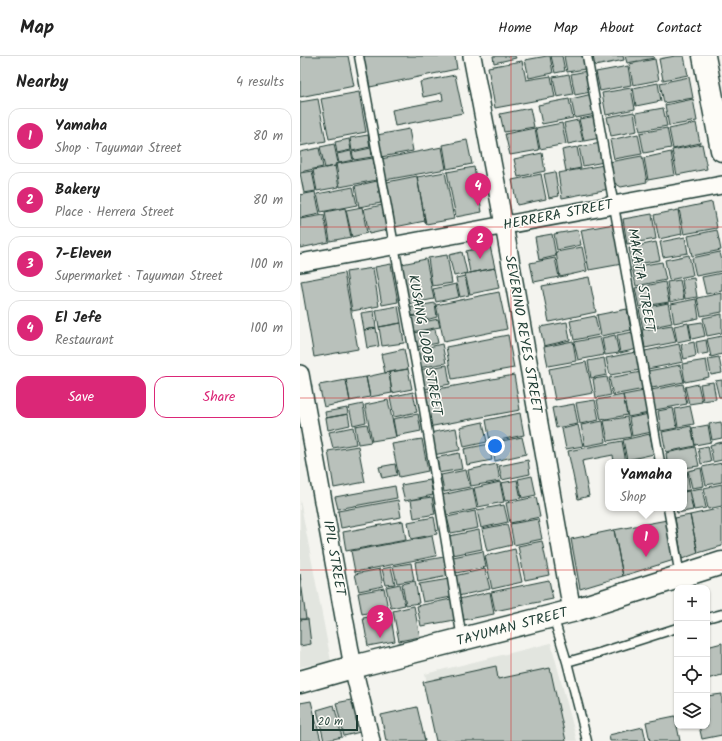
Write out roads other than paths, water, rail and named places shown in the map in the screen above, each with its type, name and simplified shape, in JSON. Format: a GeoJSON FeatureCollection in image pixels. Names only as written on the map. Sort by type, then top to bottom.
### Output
{"type":"FeatureCollection","features":[{"type":"Feature","properties":{"kind":"main road"},"geometry":{"type":"LineString","coordinates":[[704,56],[722,150]]}},
{"type":"Feature","properties":{"kind":"main road","name":"TAYUMAN STREET"},"geometry":{"type":"LineString","coordinates":[[300,682],[353,667],[562,614],[722,563]]}},
{"type":"Feature","properties":{"kind":"street","name":"SEVERINO REYES STREET"},"geometry":{"type":"LineString","coordinates":[[472,56],[504,225],[558,538],[562,614]]}},
{"type":"Feature","properties":{"kind":"street","name":"HERRERA STREET"},"geometry":{"type":"LineString","coordinates":[[300,263],[722,185]]}},
{"type":"Feature","properties":{"kind":"street","name":"IPIL STREET"},"geometry":{"type":"LineString","coordinates":[[300,374],[353,667],[371,741]]}},
{"type":"Feature","properties":{"kind":"lane","name":"KUSANG LOOB STREET"},"geometry":{"type":"LineString","coordinates":[[359,56],[421,391],[462,640]]}},
{"type":"Feature","properties":{"kind":"lane","name":"MAKATA STREET"},"geometry":{"type":"LineString","coordinates":[[587,56],[659,459]]}},
{"type":"Feature","properties":{"kind":"lane"},"geometry":{"type":"LineString","coordinates":[[669,511],[680,576]]}},
{"type":"Feature","properties":{"kind":"lane"},"geometry":{"type":"LineString","coordinates":[[562,614],[567,662],[587,741]]}},
{"type":"Feature","properties":{"kind":"lane"},"geometry":{"type":"LineString","coordinates":[[710,617],[722,614]]}},
{"type":"Feature","properties":{"kind":"lane"},"geometry":{"type":"LineString","coordinates":[[567,662],[674,629]]}},
{"type":"Feature","properties":{"kind":"place","name":"El Jefe"},"geometry":{"type":"Point","coordinates":[478,206]}},
{"type":"Feature","properties":{"kind":"place","name":"Bakery"},"geometry":{"type":"Point","coordinates":[480,259]}},
{"type":"Feature","properties":{"kind":"place","name":"Yamaha"},"geometry":{"type":"Point","coordinates":[646,557]}},
{"type":"Feature","properties":{"kind":"place","name":"7-Eleven"},"geometry":{"type":"Point","coordinates":[380,638]}}]}
